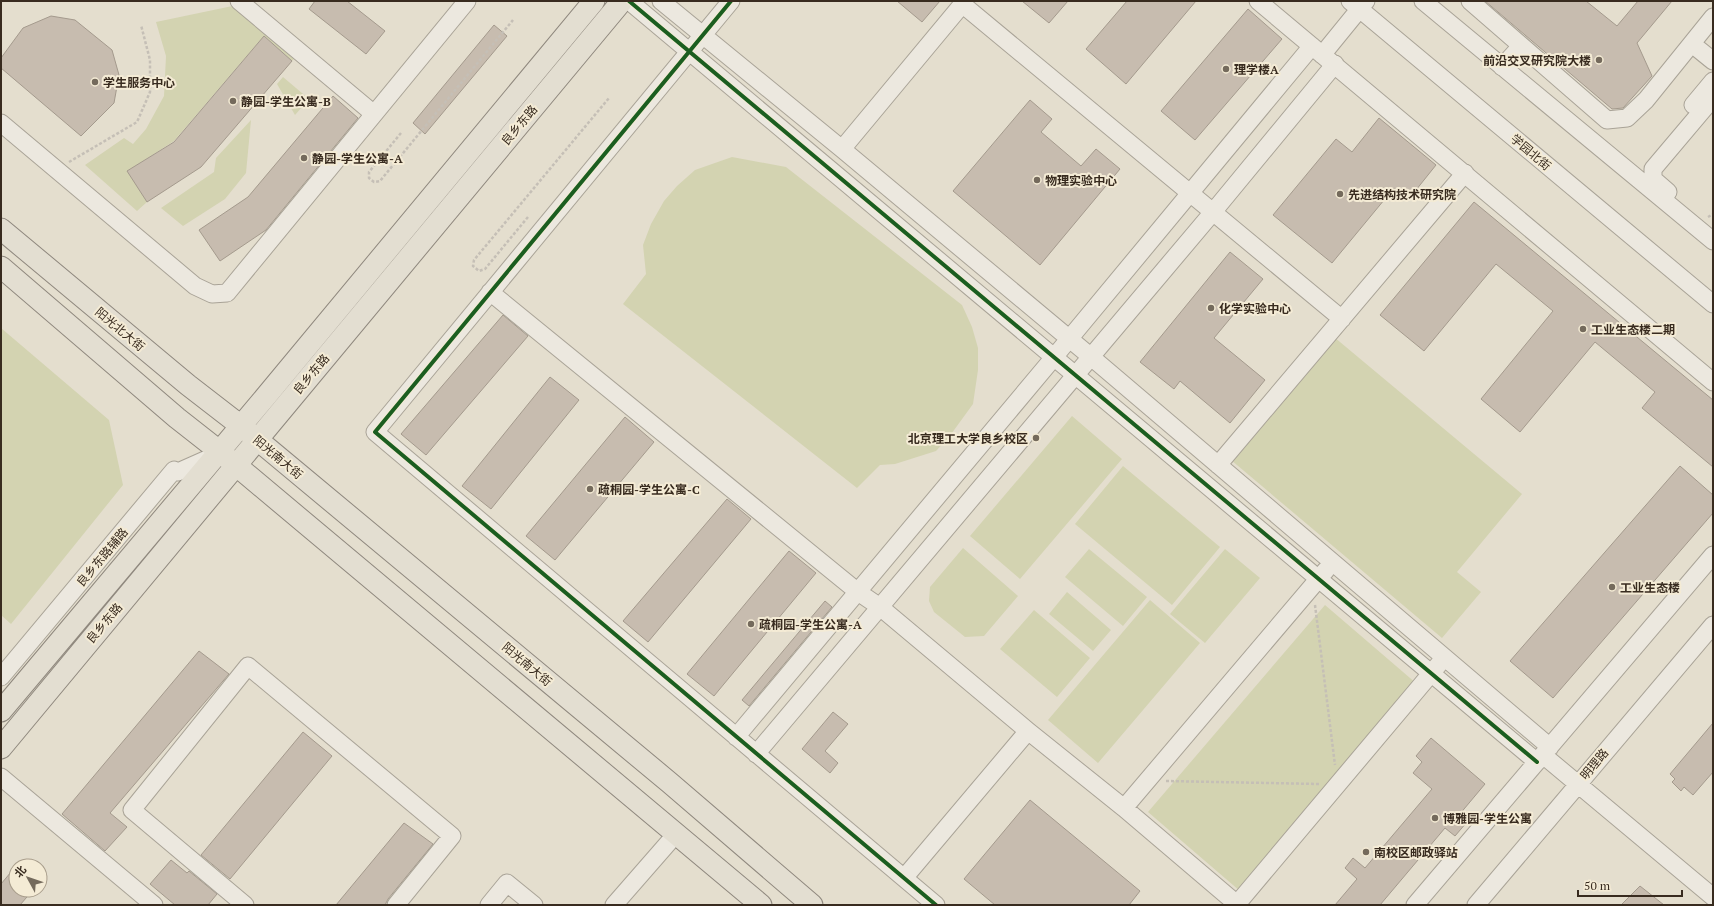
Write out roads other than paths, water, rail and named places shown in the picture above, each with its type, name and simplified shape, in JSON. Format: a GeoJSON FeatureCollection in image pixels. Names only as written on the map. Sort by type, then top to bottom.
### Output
{"type":"FeatureCollection","features":[{"type":"Feature","properties":{"kind":"main road","name":"良乡东路"},"geometry":{"type":"LineString","coordinates":[[1,711],[241,426],[594,1]]}},
{"type":"Feature","properties":{"kind":"main road","name":"良乡东路"},"geometry":{"type":"LineString","coordinates":[[1,748],[622,1]]}},
{"type":"Feature","properties":{"kind":"main road","name":"阳光北大街"},"geometry":{"type":"LineString","coordinates":[[1,229],[188,385],[241,426]]}},
{"type":"Feature","properties":{"kind":"main road"},"geometry":{"type":"LineString","coordinates":[[1,267],[177,418],[216,454],[236,466],[761,905]]}},
{"type":"Feature","properties":{"kind":"main road","name":"阳光南大街"},"geometry":{"type":"LineString","coordinates":[[241,426],[664,778],[812,905]]}},
{"type":"Feature","properties":{"kind":"street"},"geometry":{"type":"LineString","coordinates":[[239,1],[374,114]]}},
{"type":"Feature","properties":{"kind":"street"},"geometry":{"type":"LineString","coordinates":[[1,123],[195,286],[212,294],[227,293],[466,1]]}},
{"type":"Feature","properties":{"kind":"street"},"geometry":{"type":"LineString","coordinates":[[629,1],[1076,373],[1432,673],[1544,755],[1713,897]]}},
{"type":"Feature","properties":{"kind":"street"},"geometry":{"type":"LineString","coordinates":[[661,1],[842,149],[1090,356],[1445,658],[1544,755]]}},
{"type":"Feature","properties":{"kind":"street"},"geometry":{"type":"LineString","coordinates":[[731,1],[696,30],[490,292],[375,432],[936,905]]}},
{"type":"Feature","properties":{"kind":"street"},"geometry":{"type":"LineString","coordinates":[[1258,1],[1713,382]]}},
{"type":"Feature","properties":{"kind":"street"},"geometry":{"type":"LineString","coordinates":[[1423,1],[1713,242]]}},
{"type":"Feature","properties":{"kind":"street"},"geometry":{"type":"LineString","coordinates":[[1470,1],[1607,120],[1627,118],[1646,100],[1713,17]]}},
{"type":"Feature","properties":{"kind":"street"},"geometry":{"type":"LineString","coordinates":[[842,149],[963,2],[1342,319]]}},
{"type":"Feature","properties":{"kind":"street"},"geometry":{"type":"LineString","coordinates":[[756,754],[1090,356],[1213,212],[1358,4]]}},
{"type":"Feature","properties":{"kind":"street","name":"学园北街"},"geometry":{"type":"LineString","coordinates":[[1358,4],[1713,304]]}},
{"type":"Feature","properties":{"kind":"street"},"geometry":{"type":"LineString","coordinates":[[1692,44],[1713,61]]}},
{"type":"Feature","properties":{"kind":"street"},"geometry":{"type":"LineString","coordinates":[[1502,66],[1521,46]]}},
{"type":"Feature","properties":{"kind":"street"},"geometry":{"type":"LineString","coordinates":[[736,737],[1191,193],[1323,55]]}},
{"type":"Feature","properties":{"kind":"street"},"geometry":{"type":"LineString","coordinates":[[1634,176],[1713,81]]}},
{"type":"Feature","properties":{"kind":"street"},"geometry":{"type":"LineString","coordinates":[[1713,98],[1653,170],[1653,179],[1713,229]]}},
{"type":"Feature","properties":{"kind":"street"},"geometry":{"type":"LineString","coordinates":[[1218,465],[1465,173]]}},
{"type":"Feature","properties":{"kind":"street"},"geometry":{"type":"LineString","coordinates":[[490,292],[858,592],[880,607],[1238,904],[1445,658]]}},
{"type":"Feature","properties":{"kind":"street","name":"良乡东路辅路"},"geometry":{"type":"LineString","coordinates":[[1,678],[174,470],[178,472],[216,454]]}},
{"type":"Feature","properties":{"kind":"street"},"geometry":{"type":"LineString","coordinates":[[1415,905],[1713,555]]}},
{"type":"Feature","properties":{"kind":"street"},"geometry":{"type":"LineString","coordinates":[[1124,808],[1332,562]]}},
{"type":"Feature","properties":{"kind":"street","name":"明理路"},"geometry":{"type":"LineString","coordinates":[[1476,905],[1713,625]]}},
{"type":"Feature","properties":{"kind":"street"},"geometry":{"type":"LineString","coordinates":[[245,905],[132,810],[248,666],[452,836],[396,905]]}},
{"type":"Feature","properties":{"kind":"street"},"geometry":{"type":"LineString","coordinates":[[904,878],[1028,731]]}},
{"type":"Feature","properties":{"kind":"street"},"geometry":{"type":"LineString","coordinates":[[1,777],[154,905]]}},
{"type":"Feature","properties":{"kind":"street"},"geometry":{"type":"LineString","coordinates":[[614,905],[676,834]]}},
{"type":"Feature","properties":{"kind":"street"},"geometry":{"type":"LineString","coordinates":[[488,905],[507,883],[534,905]]}},
{"type":"Feature","properties":{"kind":"place","name":"前沿交叉研究院大楼"},"geometry":{"type":"Point","coordinates":[1599,60]}},
{"type":"Feature","properties":{"kind":"place","name":"理学楼A"},"geometry":{"type":"Point","coordinates":[1226,69]}},
{"type":"Feature","properties":{"kind":"place","name":"学生服务中心"},"geometry":{"type":"Point","coordinates":[95,82]}},
{"type":"Feature","properties":{"kind":"place","name":"静园-学生公寓-B"},"geometry":{"type":"Point","coordinates":[233,101]}},
{"type":"Feature","properties":{"kind":"place","name":"静园-学生公寓-A"},"geometry":{"type":"Point","coordinates":[304,158]}},
{"type":"Feature","properties":{"kind":"place","name":"物理实验中心"},"geometry":{"type":"Point","coordinates":[1037,180]}},
{"type":"Feature","properties":{"kind":"place","name":"先进结构技术研究院"},"geometry":{"type":"Point","coordinates":[1340,194]}},
{"type":"Feature","properties":{"kind":"place","name":"化学实验中心"},"geometry":{"type":"Point","coordinates":[1211,308]}},
{"type":"Feature","properties":{"kind":"place","name":"工业生态楼二期"},"geometry":{"type":"Point","coordinates":[1583,329]}},
{"type":"Feature","properties":{"kind":"place","name":"北京理工大学良乡校区"},"geometry":{"type":"Point","coordinates":[1036,438]}},
{"type":"Feature","properties":{"kind":"place","name":"疏桐园-学生公寓-C"},"geometry":{"type":"Point","coordinates":[590,489]}},
{"type":"Feature","properties":{"kind":"place","name":"工业生态楼"},"geometry":{"type":"Point","coordinates":[1612,587]}},
{"type":"Feature","properties":{"kind":"place","name":"疏桐园-学生公寓-A"},"geometry":{"type":"Point","coordinates":[751,624]}},
{"type":"Feature","properties":{"kind":"place","name":"博雅园-学生公寓"},"geometry":{"type":"Point","coordinates":[1435,818]}},
{"type":"Feature","properties":{"kind":"place","name":"南校区邮政驿站"},"geometry":{"type":"Point","coordinates":[1366,852]}}]}
